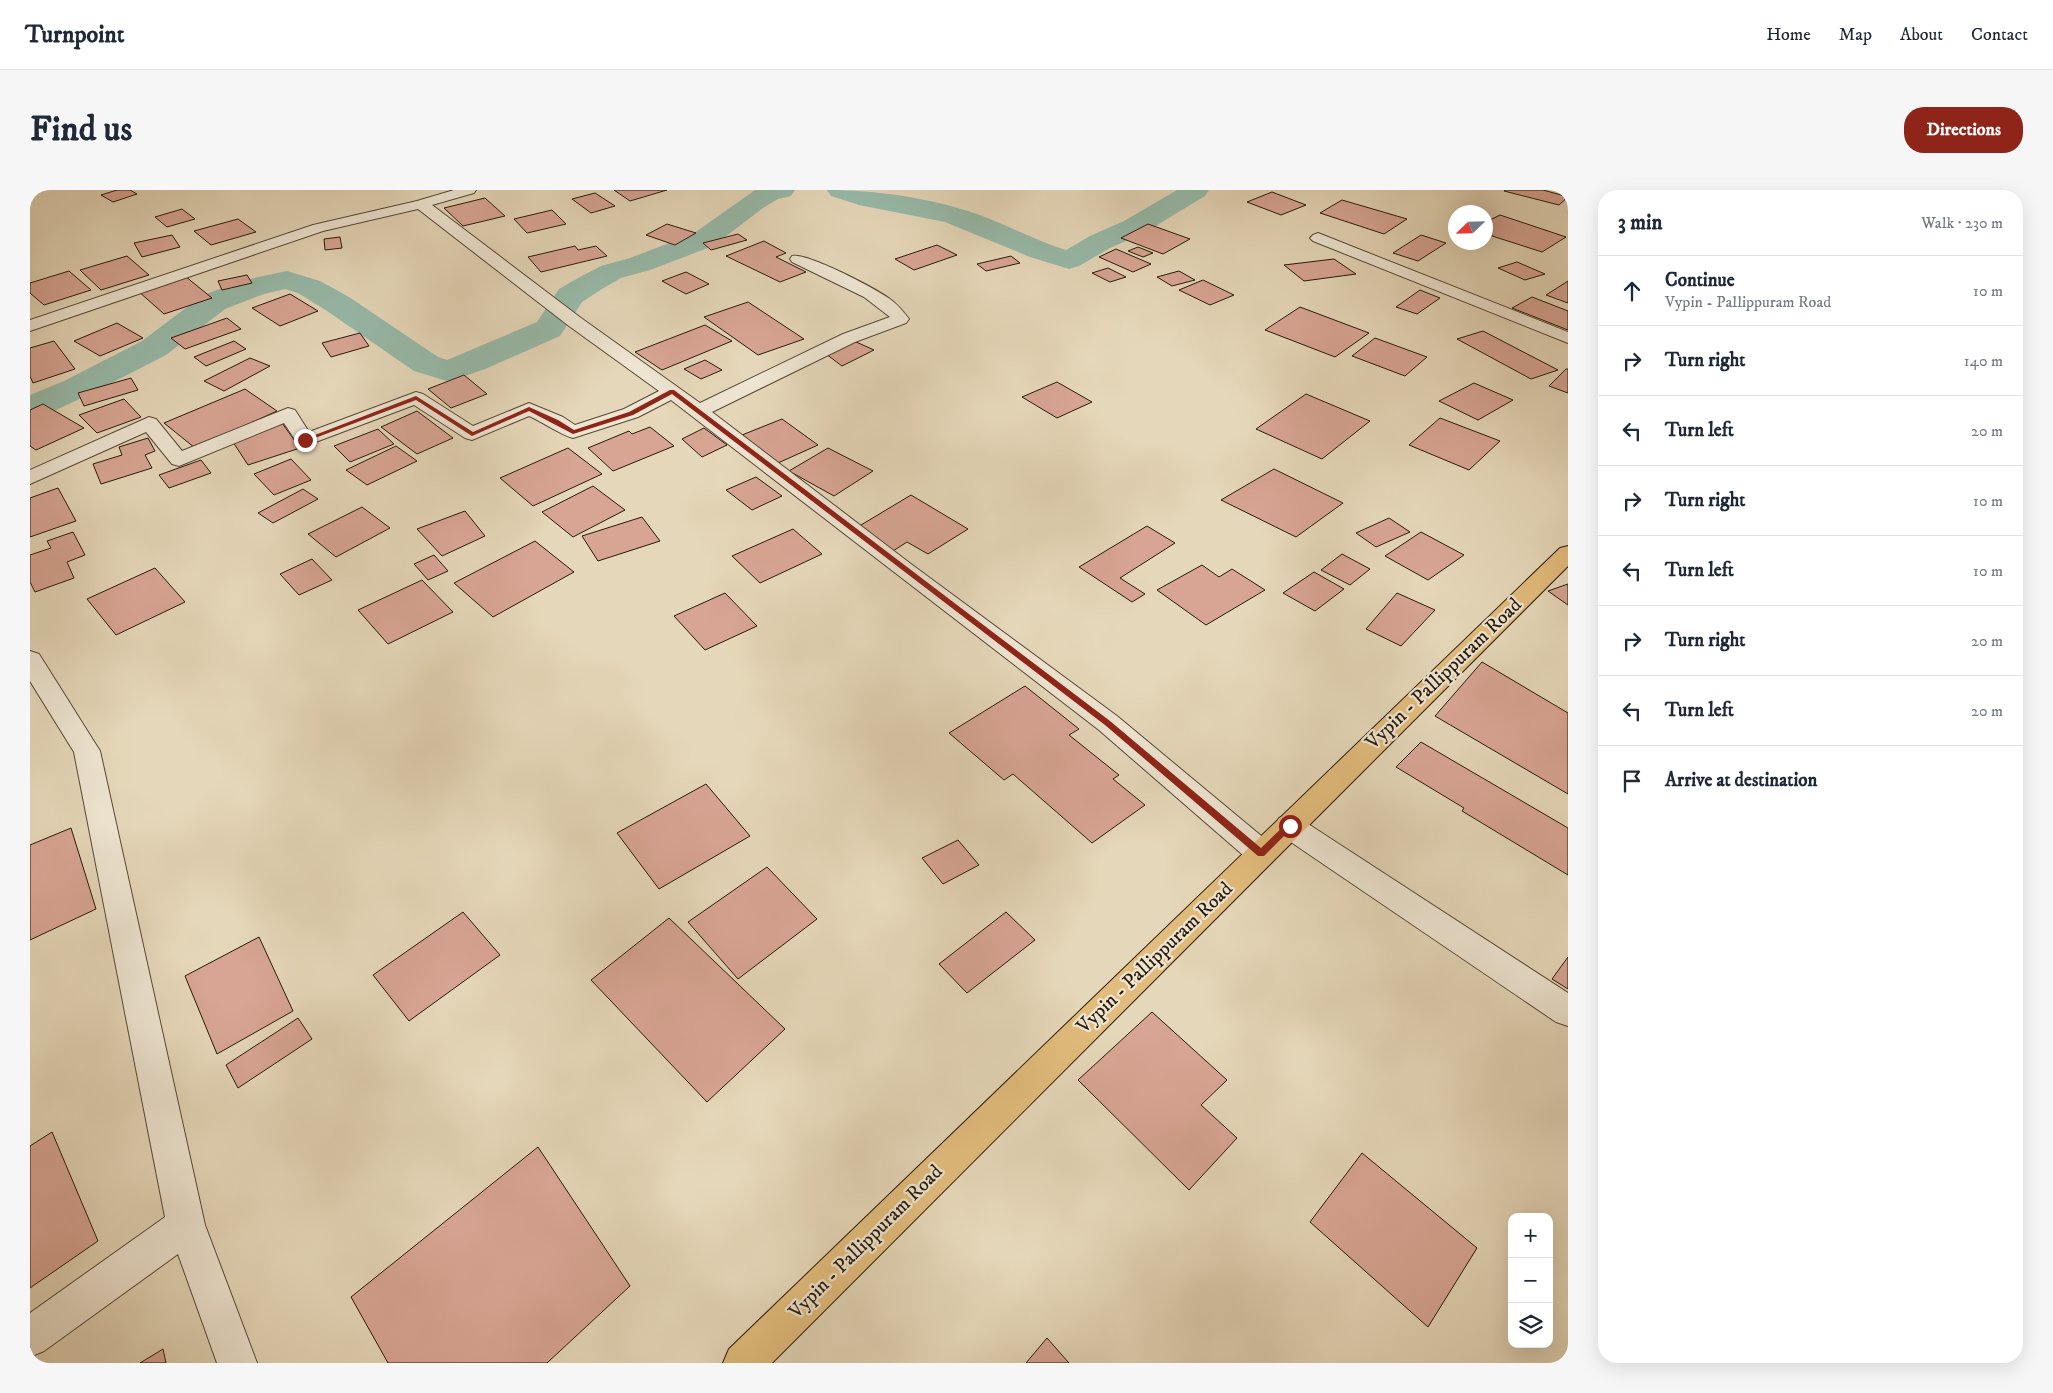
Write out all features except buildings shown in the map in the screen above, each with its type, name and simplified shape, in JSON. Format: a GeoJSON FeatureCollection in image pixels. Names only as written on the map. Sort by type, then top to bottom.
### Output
{"type":"FeatureCollection","features":[{"type":"Feature","properties":{"kind":"main road","name":"Vypin - Pallippuram Road"},"geometry":{"type":"LineString","coordinates":[[743,1363],[1567,555]]}},
{"type":"Feature","properties":{"kind":"street"},"geometry":{"type":"LineString","coordinates":[[30,326],[318,228],[421,204],[469,190]]}},
{"type":"Feature","properties":{"kind":"street"},"geometry":{"type":"LineString","coordinates":[[421,204],[576,322],[699,411],[1108,723],[1261,853]]}},
{"type":"Feature","properties":{"kind":"street"},"geometry":{"type":"LineString","coordinates":[[1318,238],[1568,338]]}},
{"type":"Feature","properties":{"kind":"street"},"geometry":{"type":"LineString","coordinates":[[699,411],[841,342],[900,319],[898,312],[872,294],[798,259]]}},
{"type":"Feature","properties":{"kind":"street"},"geometry":{"type":"LineString","coordinates":[[30,478],[149,422],[179,460],[288,414],[305,440],[416,398],[472,434],[529,409],[556,421],[573,432],[631,413],[672,392]]}},
{"type":"Feature","properties":{"kind":"street"},"geometry":{"type":"LineString","coordinates":[[30,660],[87,751],[186,1225],[237,1363]]}},
{"type":"Feature","properties":{"kind":"street"},"geometry":{"type":"LineString","coordinates":[[1290,826],[1568,1011]]}},
{"type":"Feature","properties":{"kind":"street"},"geometry":{"type":"LineString","coordinates":[[30,1337],[186,1225]]}},
{"type":"Feature","properties":{"kind":"waterway"},"geometry":{"type":"LineString","coordinates":[[30,408],[76,388],[154,348],[214,302],[256,286],[287,280],[309,287],[338,304],[426,364],[447,371],[473,362],[549,329],[570,296],[591,283],[611,272],[640,264],[703,240],[754,202],[769,193],[782,190]]}},
{"type":"Feature","properties":{"kind":"waterway"},"geometry":{"type":"LineString","coordinates":[[840,190],[868,200],[926,209],[955,216],[1040,251],[1069,260],[1100,242],[1134,227],[1196,190]]}},
{"type":"Feature","properties":{"kind":"route"},"geometry":{"type":"LineString","coordinates":[[305,440],[416,398],[472,434],[529,409],[556,421],[573,432],[631,413],[672,392],[714,422],[903,569],[1108,723],[1261,853],[1290,826]]}}]}
